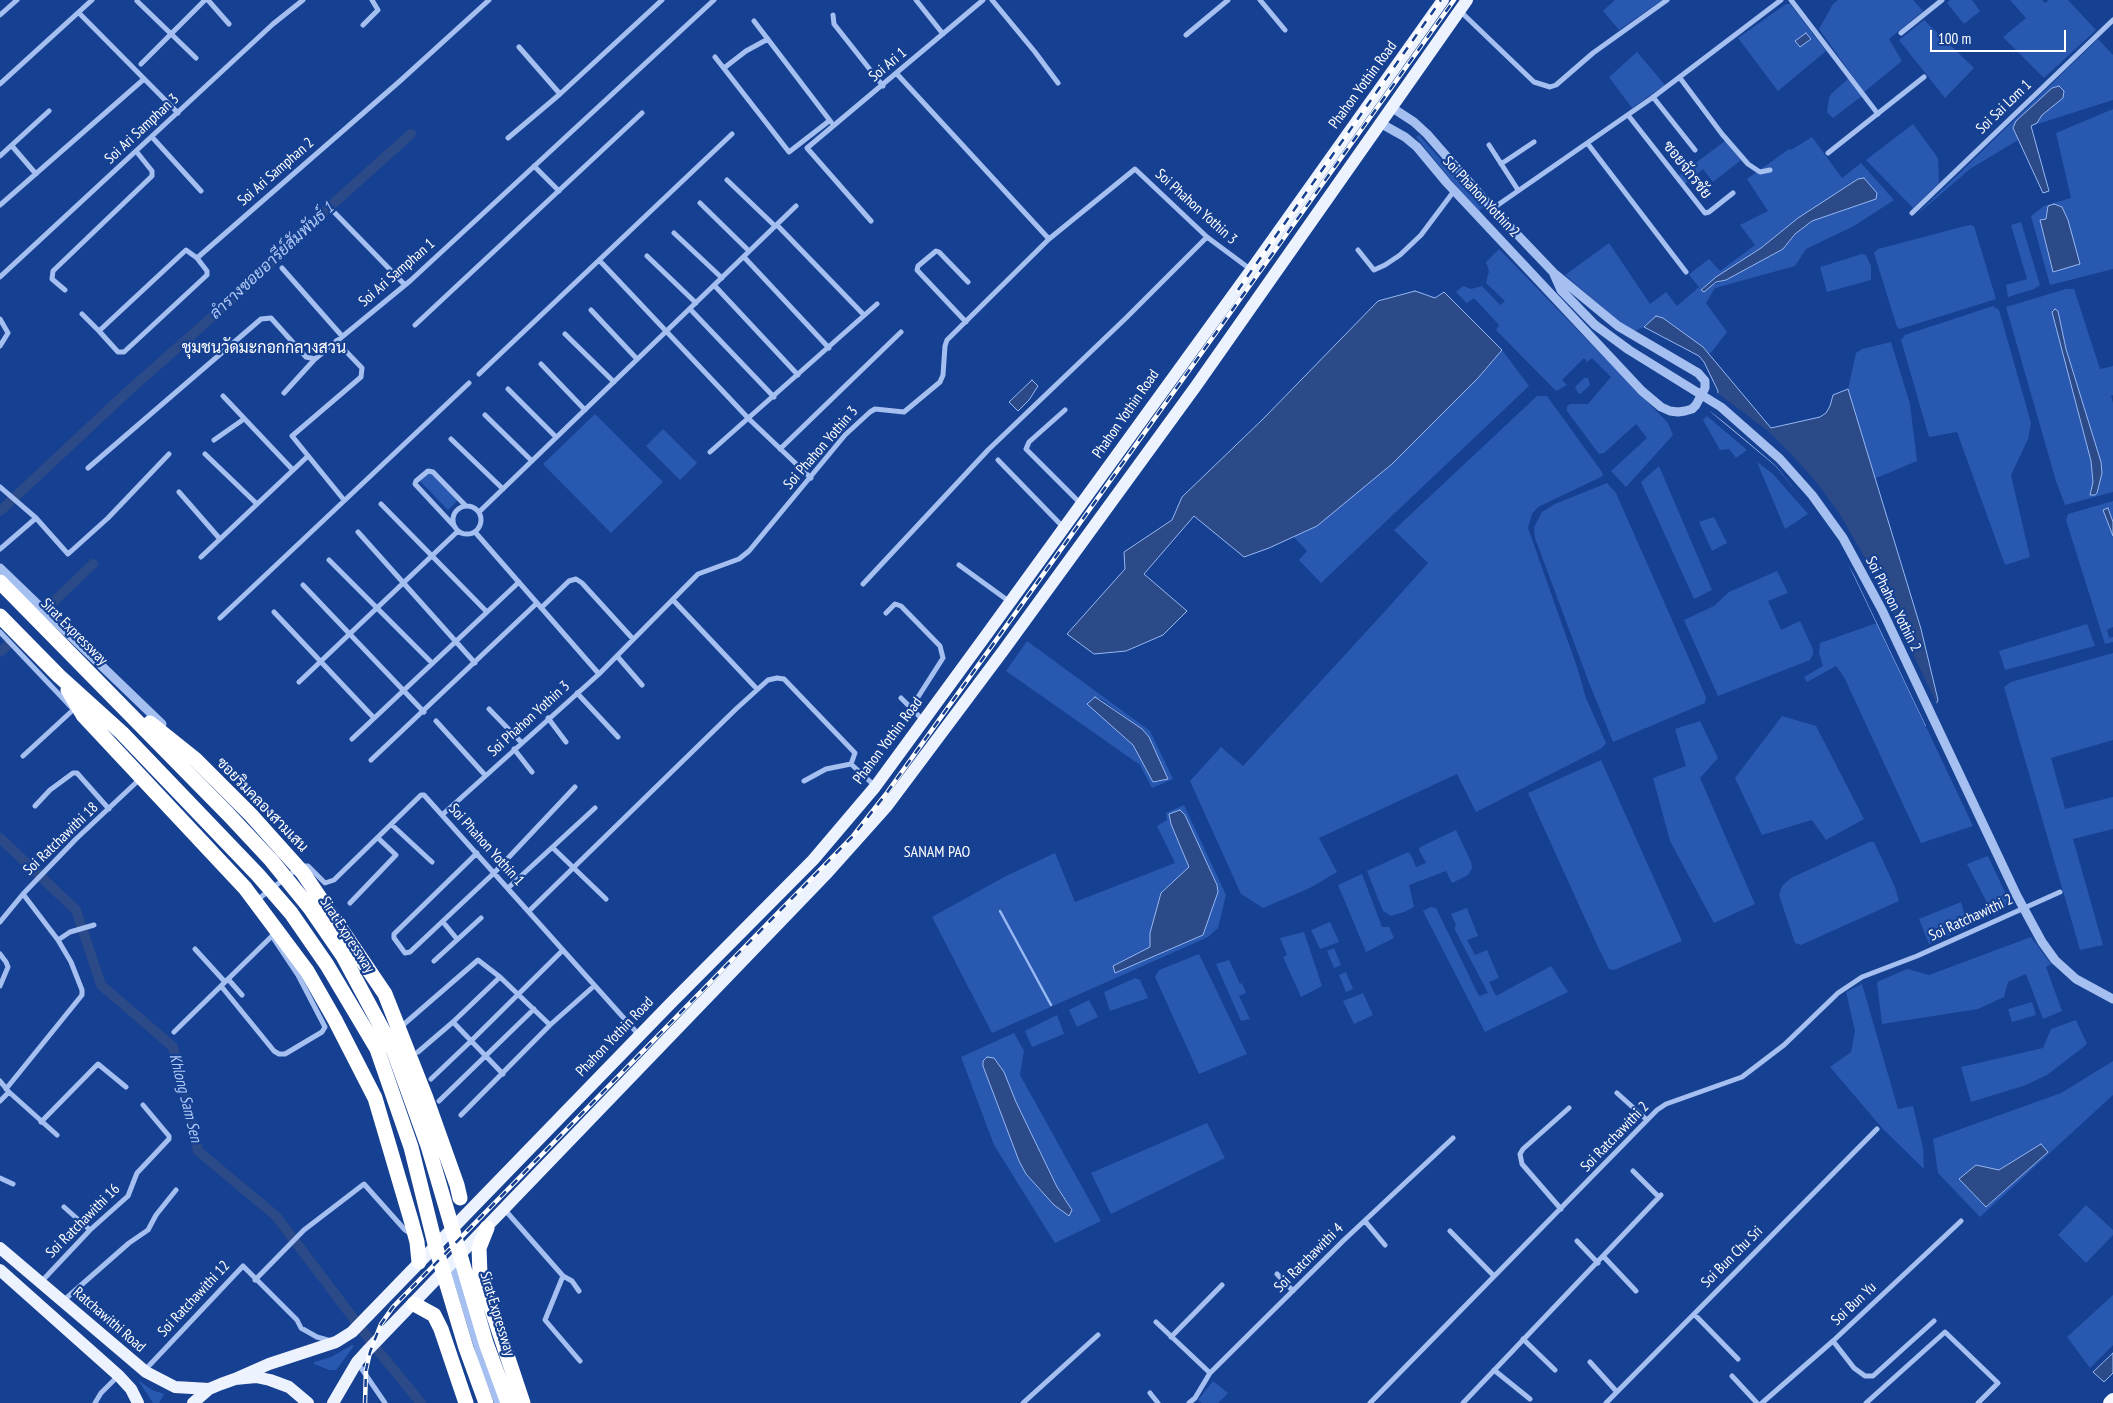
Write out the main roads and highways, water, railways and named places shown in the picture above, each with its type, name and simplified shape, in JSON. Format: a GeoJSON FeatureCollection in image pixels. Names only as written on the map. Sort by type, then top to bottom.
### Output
{"type":"FeatureCollection","features":[{"type":"Feature","properties":{"kind":"highway","name":"Sirat Expressway"},"geometry":{"type":"LineString","coordinates":[[0,582],[271,860],[310,908],[343,956],[393,1049],[428,1146],[486,1343],[508,1403]]}},
{"type":"Feature","properties":{"kind":"highway"},"geometry":{"type":"LineString","coordinates":[[0,616],[59,676],[122,733],[258,875],[291,913],[327,965],[377,1049],[411,1147],[438,1257],[466,1348],[486,1403]]}},
{"type":"Feature","properties":{"kind":"highway"},"geometry":{"type":"LineString","coordinates":[[59,676],[83,715],[245,888],[307,971],[335,1020],[375,1098],[416,1237],[419,1262]]}},
{"type":"Feature","properties":{"kind":"highway"},"geometry":{"type":"LineString","coordinates":[[114,698],[157,728],[195,759],[258,822],[304,873],[385,994],[421,1079],[457,1184],[460,1198]]}},
{"type":"Feature","properties":{"kind":"highway"},"geometry":{"type":"LineString","coordinates":[[487,1228],[479,1248],[478,1265],[495,1321],[524,1403]]}},
{"type":"Feature","properties":{"kind":"highway"},"geometry":{"type":"LineString","coordinates":[[414,1304],[434,1315],[445,1339],[465,1400]]}},
{"type":"Feature","properties":{"kind":"highway"},"geometry":{"type":"LineString","coordinates":[[2110,1403],[2113,1400]]}},
{"type":"Feature","properties":{"kind":"main road","name":"Phahon Yothin Road"},"geometry":{"type":"LineString","coordinates":[[209,1389],[270,1364],[336,1342],[352,1332],[812,860],[875,786],[1001,615],[1251,270],[1443,0]]}},
{"type":"Feature","properties":{"kind":"main road"},"geometry":{"type":"LineString","coordinates":[[333,1403],[357,1362],[367,1351],[505,1210],[732,972],[872,824],[905,784],[1196,386],[1463,5]]}},
{"type":"Feature","properties":{"kind":"main road"},"geometry":{"type":"LineString","coordinates":[[1372,99],[1391,108]]}},
{"type":"Feature","properties":{"kind":"main road"},"geometry":{"type":"LineString","coordinates":[[1251,270],[1268,282]]}},
{"type":"Feature","properties":{"kind":"main road"},"geometry":{"type":"LineString","coordinates":[[1001,615],[1020,628]]}},
{"type":"Feature","properties":{"kind":"main road"},"geometry":{"type":"LineString","coordinates":[[717,956],[732,972]]}},
{"type":"Feature","properties":{"kind":"main road","name":"Ratchawithi Road"},"geometry":{"type":"LineString","coordinates":[[0,1248],[144,1371],[161,1381],[175,1386],[209,1389]]}},
{"type":"Feature","properties":{"kind":"main road"},"geometry":{"type":"LineString","coordinates":[[0,1270],[119,1376],[131,1389],[138,1403]]}},
{"type":"Feature","properties":{"kind":"main road"},"geometry":{"type":"LineString","coordinates":[[235,1379],[256,1377],[270,1380],[289,1388],[308,1403]]}},
{"type":"Feature","properties":{"kind":"main road"},"geometry":{"type":"LineString","coordinates":[[193,1403],[209,1389]]}},
{"type":"Feature","properties":{"kind":"waterway","name":"ลำรางซอยอารีย์สัมพันธ์ 1"},"geometry":{"type":"LineString","coordinates":[[0,511],[125,394],[247,286],[317,218],[411,134]]}},
{"type":"Feature","properties":{"kind":"waterway"},"geometry":{"type":"LineString","coordinates":[[48,607],[93,564]]}},
{"type":"Feature","properties":{"kind":"waterway"},"geometry":{"type":"LineString","coordinates":[[0,652],[6,647]]}},
{"type":"Feature","properties":{"kind":"waterway","name":"Khlong Sam Sen"},"geometry":{"type":"LineString","coordinates":[[0,838],[76,910],[101,985],[173,1047],[198,1151],[276,1216],[375,1347],[421,1403]]}},
{"type":"Feature","properties":{"kind":"waterway"},"geometry":{"type":"LineString","coordinates":[[1000,911],[1051,1005]]}},
{"type":"Feature","properties":{"kind":"railway"},"geometry":{"type":"LineString","coordinates":[[1238,290],[1441,0]]}},
{"type":"Feature","properties":{"kind":"railway"},"geometry":{"type":"LineString","coordinates":[[365,1403],[366,1370],[370,1352],[381,1324],[393,1307],[853,836],[886,794],[1454,0]]}},
{"type":"Feature","properties":{"kind":"district","name":"ชุมชนวัดมะกอกกลางสวน"},"geometry":{"type":"Point","coordinates":[264,348]}},
{"type":"Feature","properties":{"kind":"district","name":"SANAM PAO"},"geometry":{"type":"Point","coordinates":[937,852]}}]}
